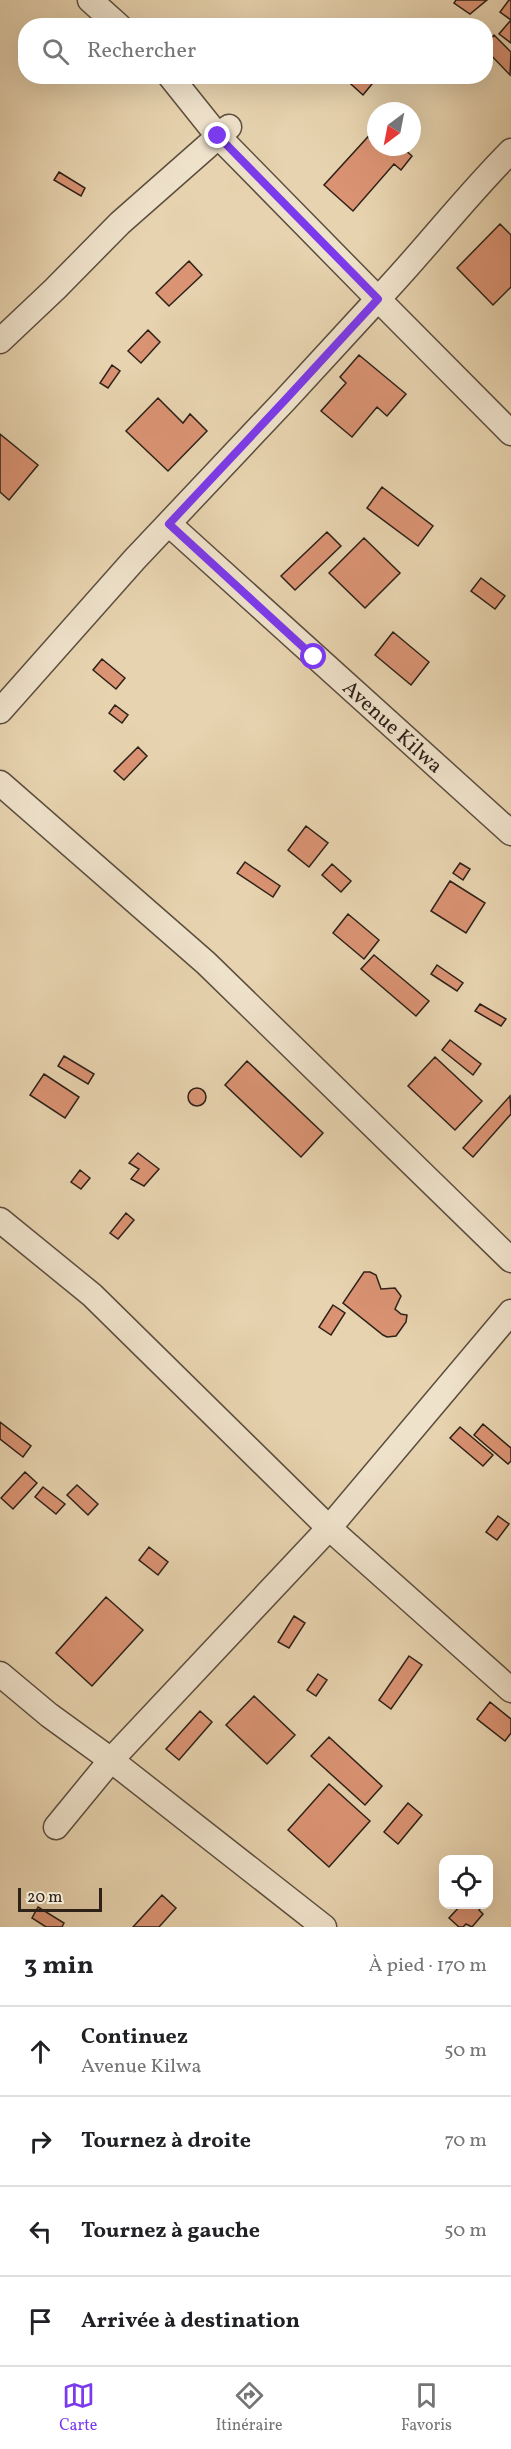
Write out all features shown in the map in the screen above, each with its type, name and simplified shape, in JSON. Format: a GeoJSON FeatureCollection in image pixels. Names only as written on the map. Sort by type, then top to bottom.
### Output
{"type":"FeatureCollection","features":[{"type":"Feature","properties":{"kind":"street"},"geometry":{"type":"LineString","coordinates":[[90,0],[110,18]]}},
{"type":"Feature","properties":{"kind":"street"},"geometry":{"type":"LineString","coordinates":[[178,84],[225,130],[378,299],[511,433]]}},
{"type":"Feature","properties":{"kind":"street"},"geometry":{"type":"LineString","coordinates":[[0,341],[120,223],[225,130]]}},
{"type":"Feature","properties":{"kind":"street"},"geometry":{"type":"LineString","coordinates":[[0,711],[169,524],[417,258],[484,177],[511,150]]}},
{"type":"Feature","properties":{"kind":"street","name":"Avenue Kilwa"},"geometry":{"type":"LineString","coordinates":[[169,524],[511,833]]}},
{"type":"Feature","properties":{"kind":"street"},"geometry":{"type":"LineString","coordinates":[[0,783],[206,963],[511,1260]]}},
{"type":"Feature","properties":{"kind":"street"},"geometry":{"type":"LineString","coordinates":[[0,1220],[92,1295],[329,1528],[511,1689]]}},
{"type":"Feature","properties":{"kind":"street"},"geometry":{"type":"LineString","coordinates":[[56,1827],[111,1760],[329,1528],[511,1312]]}},
{"type":"Feature","properties":{"kind":"street"},"geometry":{"type":"LineString","coordinates":[[0,1674],[49,1715],[111,1760],[324,1927]]}},
{"type":"Feature","properties":{"kind":"building"},"geometry":{"type":"Polygon","coordinates":[[[456,0],[487,0],[470,14],[454,3],[456,0]]]}},
{"type":"Feature","properties":{"kind":"building"},"geometry":{"type":"Polygon","coordinates":[[[511,0],[511,20],[500,12],[511,0]]]}},
{"type":"Feature","properties":{"kind":"building"},"geometry":{"type":"Polygon","coordinates":[[[511,20],[511,43],[499,34],[511,20]]]}},
{"type":"Feature","properties":{"kind":"building"},"geometry":{"type":"Polygon","coordinates":[[[493,36],[511,52],[510,75],[493,57],[493,36]]]}},
{"type":"Feature","properties":{"kind":"building"},"geometry":{"type":"Polygon","coordinates":[[[351,84],[372,84],[363,95],[351,84]]]}},
{"type":"Feature","properties":{"kind":"building"},"geometry":{"type":"Polygon","coordinates":[[[367,138],[367,156],[412,156],[401,170],[394,164],[353,211],[324,185],[367,138]]]}},
{"type":"Feature","properties":{"kind":"building"},"geometry":{"type":"Polygon","coordinates":[[[59,172],[85,188],[81,196],[54,180],[59,172]]]}},
{"type":"Feature","properties":{"kind":"building"},"geometry":{"type":"Polygon","coordinates":[[[500,224],[511,235],[511,287],[493,305],[457,268],[500,224]]]}},
{"type":"Feature","properties":{"kind":"building"},"geometry":{"type":"Polygon","coordinates":[[[189,261],[202,275],[169,306],[156,293],[189,261]]]}},
{"type":"Feature","properties":{"kind":"building"},"geometry":{"type":"Polygon","coordinates":[[[148,330],[160,342],[141,363],[128,351],[148,330]]]}},
{"type":"Feature","properties":{"kind":"building"},"geometry":{"type":"Polygon","coordinates":[[[359,355],[406,394],[387,416],[377,407],[352,437],[321,411],[346,383],[340,377],[359,355]]]}},
{"type":"Feature","properties":{"kind":"building"},"geometry":{"type":"Polygon","coordinates":[[[112,365],[120,371],[108,388],[100,383],[112,365]]]}},
{"type":"Feature","properties":{"kind":"building"},"geometry":{"type":"Polygon","coordinates":[[[158,398],[183,423],[190,414],[207,431],[168,471],[126,431],[158,398]]]}},
{"type":"Feature","properties":{"kind":"building"},"geometry":{"type":"Polygon","coordinates":[[[0,434],[38,465],[9,500],[0,492],[0,434]]]}},
{"type":"Feature","properties":{"kind":"building"},"geometry":{"type":"Polygon","coordinates":[[[382,487],[433,526],[418,546],[367,508],[382,487]]]}},
{"type":"Feature","properties":{"kind":"building"},"geometry":{"type":"Polygon","coordinates":[[[327,532],[341,546],[295,590],[281,576],[327,532]]]}},
{"type":"Feature","properties":{"kind":"building"},"geometry":{"type":"Polygon","coordinates":[[[364,538],[400,573],[365,608],[329,573],[364,538]]]}},
{"type":"Feature","properties":{"kind":"building"},"geometry":{"type":"Polygon","coordinates":[[[481,578],[505,596],[495,609],[471,591],[481,578]]]}},
{"type":"Feature","properties":{"kind":"building"},"geometry":{"type":"Polygon","coordinates":[[[393,632],[429,662],[411,685],[375,655],[393,632]]]}},
{"type":"Feature","properties":{"kind":"building"},"geometry":{"type":"Polygon","coordinates":[[[102,659],[125,678],[116,689],[93,670],[102,659]]]}},
{"type":"Feature","properties":{"kind":"building"},"geometry":{"type":"Polygon","coordinates":[[[115,705],[128,715],[122,723],[109,713],[115,705]]]}},
{"type":"Feature","properties":{"kind":"building"},"geometry":{"type":"Polygon","coordinates":[[[138,747],[147,756],[124,780],[114,771],[138,747]]]}},
{"type":"Feature","properties":{"kind":"building"},"geometry":{"type":"Polygon","coordinates":[[[306,826],[328,843],[309,867],[288,850],[306,826]]]}},
{"type":"Feature","properties":{"kind":"building"},"geometry":{"type":"Polygon","coordinates":[[[245,862],[280,886],[273,897],[237,873],[245,862]]]}},
{"type":"Feature","properties":{"kind":"building"},"geometry":{"type":"Polygon","coordinates":[[[460,863],[470,869],[463,880],[453,873],[460,863]]]}},
{"type":"Feature","properties":{"kind":"building"},"geometry":{"type":"Polygon","coordinates":[[[332,864],[351,881],[341,892],[322,875],[332,864]]]}},
{"type":"Feature","properties":{"kind":"building"},"geometry":{"type":"Polygon","coordinates":[[[450,881],[485,903],[466,933],[431,911],[450,881]]]}},
{"type":"Feature","properties":{"kind":"building"},"geometry":{"type":"Polygon","coordinates":[[[348,914],[379,940],[364,959],[333,933],[348,914]]]}},
{"type":"Feature","properties":{"kind":"building"},"geometry":{"type":"Polygon","coordinates":[[[374,955],[429,1001],[416,1016],[361,969],[374,955]]]}},
{"type":"Feature","properties":{"kind":"building"},"geometry":{"type":"Polygon","coordinates":[[[437,965],[463,983],[457,991],[431,974],[437,965]]]}},
{"type":"Feature","properties":{"kind":"building"},"geometry":{"type":"Polygon","coordinates":[[[480,1004],[506,1019],[501,1026],[475,1011],[480,1004]]]}},
{"type":"Feature","properties":{"kind":"building"},"geometry":{"type":"Polygon","coordinates":[[[450,1040],[481,1064],[473,1075],[442,1050],[450,1040]]]}},
{"type":"Feature","properties":{"kind":"building"},"geometry":{"type":"Polygon","coordinates":[[[64,1056],[94,1074],[88,1084],[58,1066],[64,1056]]]}},
{"type":"Feature","properties":{"kind":"building"},"geometry":{"type":"Polygon","coordinates":[[[435,1057],[482,1101],[455,1130],[408,1086],[435,1057]]]}},
{"type":"Feature","properties":{"kind":"building"},"geometry":{"type":"Polygon","coordinates":[[[247,1061],[323,1133],[301,1157],[225,1085],[247,1061]]]}},
{"type":"Feature","properties":{"kind":"building"},"geometry":{"type":"Polygon","coordinates":[[[44,1074],[79,1097],[65,1118],[30,1095],[44,1074]]]}},
{"type":"Feature","properties":{"kind":"building"},"geometry":{"type":"Polygon","coordinates":[[[197,1088],[203,1091],[206,1097],[203,1103],[197,1106],[191,1103],[188,1097],[191,1091],[197,1088]]]}},
{"type":"Feature","properties":{"kind":"building"},"geometry":{"type":"Polygon","coordinates":[[[510,1096],[511,1114],[473,1157],[463,1148],[510,1096]]]}},
{"type":"Feature","properties":{"kind":"building"},"geometry":{"type":"Polygon","coordinates":[[[138,1153],[159,1169],[144,1186],[131,1179],[139,1169],[129,1163],[138,1153]]]}},
{"type":"Feature","properties":{"kind":"building"},"geometry":{"type":"Polygon","coordinates":[[[80,1170],[90,1178],[81,1189],[71,1182],[80,1170]]]}},
{"type":"Feature","properties":{"kind":"building"},"geometry":{"type":"Polygon","coordinates":[[[126,1213],[134,1220],[118,1239],[110,1233],[126,1213]]]}},
{"type":"Feature","properties":{"kind":"building"},"geometry":{"type":"Polygon","coordinates":[[[364,1272],[376,1275],[381,1289],[395,1288],[401,1296],[395,1309],[407,1315],[406,1322],[396,1336],[383,1335],[343,1303],[364,1272]]]}},
{"type":"Feature","properties":{"kind":"building"},"geometry":{"type":"Polygon","coordinates":[[[333,1305],[345,1313],[331,1335],[319,1327],[333,1305]]]}},
{"type":"Feature","properties":{"kind":"building"},"geometry":{"type":"Polygon","coordinates":[[[0,1422],[31,1446],[23,1457],[0,1439],[0,1422]]]}},
{"type":"Feature","properties":{"kind":"building"},"geometry":{"type":"Polygon","coordinates":[[[483,1424],[511,1448],[511,1461],[508,1464],[474,1435],[483,1424]]]}},
{"type":"Feature","properties":{"kind":"building"},"geometry":{"type":"Polygon","coordinates":[[[460,1427],[493,1455],[483,1466],[450,1438],[460,1427]]]}},
{"type":"Feature","properties":{"kind":"building"},"geometry":{"type":"Polygon","coordinates":[[[25,1472],[37,1483],[13,1509],[1,1498],[25,1472]]]}},
{"type":"Feature","properties":{"kind":"building"},"geometry":{"type":"Polygon","coordinates":[[[77,1485],[98,1504],[88,1515],[67,1495],[77,1485]]]}},
{"type":"Feature","properties":{"kind":"building"},"geometry":{"type":"Polygon","coordinates":[[[43,1487],[65,1504],[56,1514],[35,1497],[43,1487]]]}},
{"type":"Feature","properties":{"kind":"building"},"geometry":{"type":"Polygon","coordinates":[[[498,1516],[509,1524],[497,1540],[486,1532],[498,1516]]]}},
{"type":"Feature","properties":{"kind":"building"},"geometry":{"type":"Polygon","coordinates":[[[149,1547],[168,1562],[158,1575],[139,1560],[149,1547]]]}},
{"type":"Feature","properties":{"kind":"building"},"geometry":{"type":"Polygon","coordinates":[[[106,1597],[143,1630],[92,1686],[56,1653],[106,1597]]]}},
{"type":"Feature","properties":{"kind":"building"},"geometry":{"type":"Polygon","coordinates":[[[294,1616],[305,1623],[289,1648],[278,1642],[294,1616]]]}},
{"type":"Feature","properties":{"kind":"building"},"geometry":{"type":"Polygon","coordinates":[[[409,1656],[422,1665],[391,1709],[379,1700],[409,1656]]]}},
{"type":"Feature","properties":{"kind":"building"},"geometry":{"type":"Polygon","coordinates":[[[318,1674],[327,1680],[316,1696],[307,1690],[318,1674]]]}},
{"type":"Feature","properties":{"kind":"building"},"geometry":{"type":"Polygon","coordinates":[[[254,1696],[295,1735],[267,1764],[226,1725],[254,1696]]]}},
{"type":"Feature","properties":{"kind":"building"},"geometry":{"type":"Polygon","coordinates":[[[490,1702],[511,1719],[511,1733],[505,1741],[477,1719],[490,1702]]]}},
{"type":"Feature","properties":{"kind":"building"},"geometry":{"type":"Polygon","coordinates":[[[200,1711],[212,1722],[179,1760],[166,1749],[200,1711]]]}},
{"type":"Feature","properties":{"kind":"building"},"geometry":{"type":"Polygon","coordinates":[[[329,1737],[382,1786],[365,1805],[311,1756],[329,1737]]]}},
{"type":"Feature","properties":{"kind":"building"},"geometry":{"type":"Polygon","coordinates":[[[329,1784],[370,1821],[329,1867],[288,1830],[329,1784]]]}},
{"type":"Feature","properties":{"kind":"building"},"geometry":{"type":"Polygon","coordinates":[[[408,1803],[422,1815],[398,1844],[384,1832],[408,1803]]]}},
{"type":"Feature","properties":{"kind":"building"},"geometry":{"type":"Polygon","coordinates":[[[162,1895],[176,1908],[159,1927],[133,1927],[162,1895]]]}},
{"type":"Feature","properties":{"kind":"building"},"geometry":{"type":"Polygon","coordinates":[[[38,1907],[64,1923],[62,1927],[46,1927],[32,1918],[38,1907]]]}},
{"type":"Feature","properties":{"kind":"building"},"geometry":{"type":"Polygon","coordinates":[[[457,1909],[480,1909],[483,1914],[472,1927],[466,1924],[459,1927],[449,1918],[457,1909]]]}},
{"type":"Feature","properties":{"kind":"route"},"geometry":{"type":"LineString","coordinates":[[218,136],[378,299],[169,524],[314,657]]}}]}
